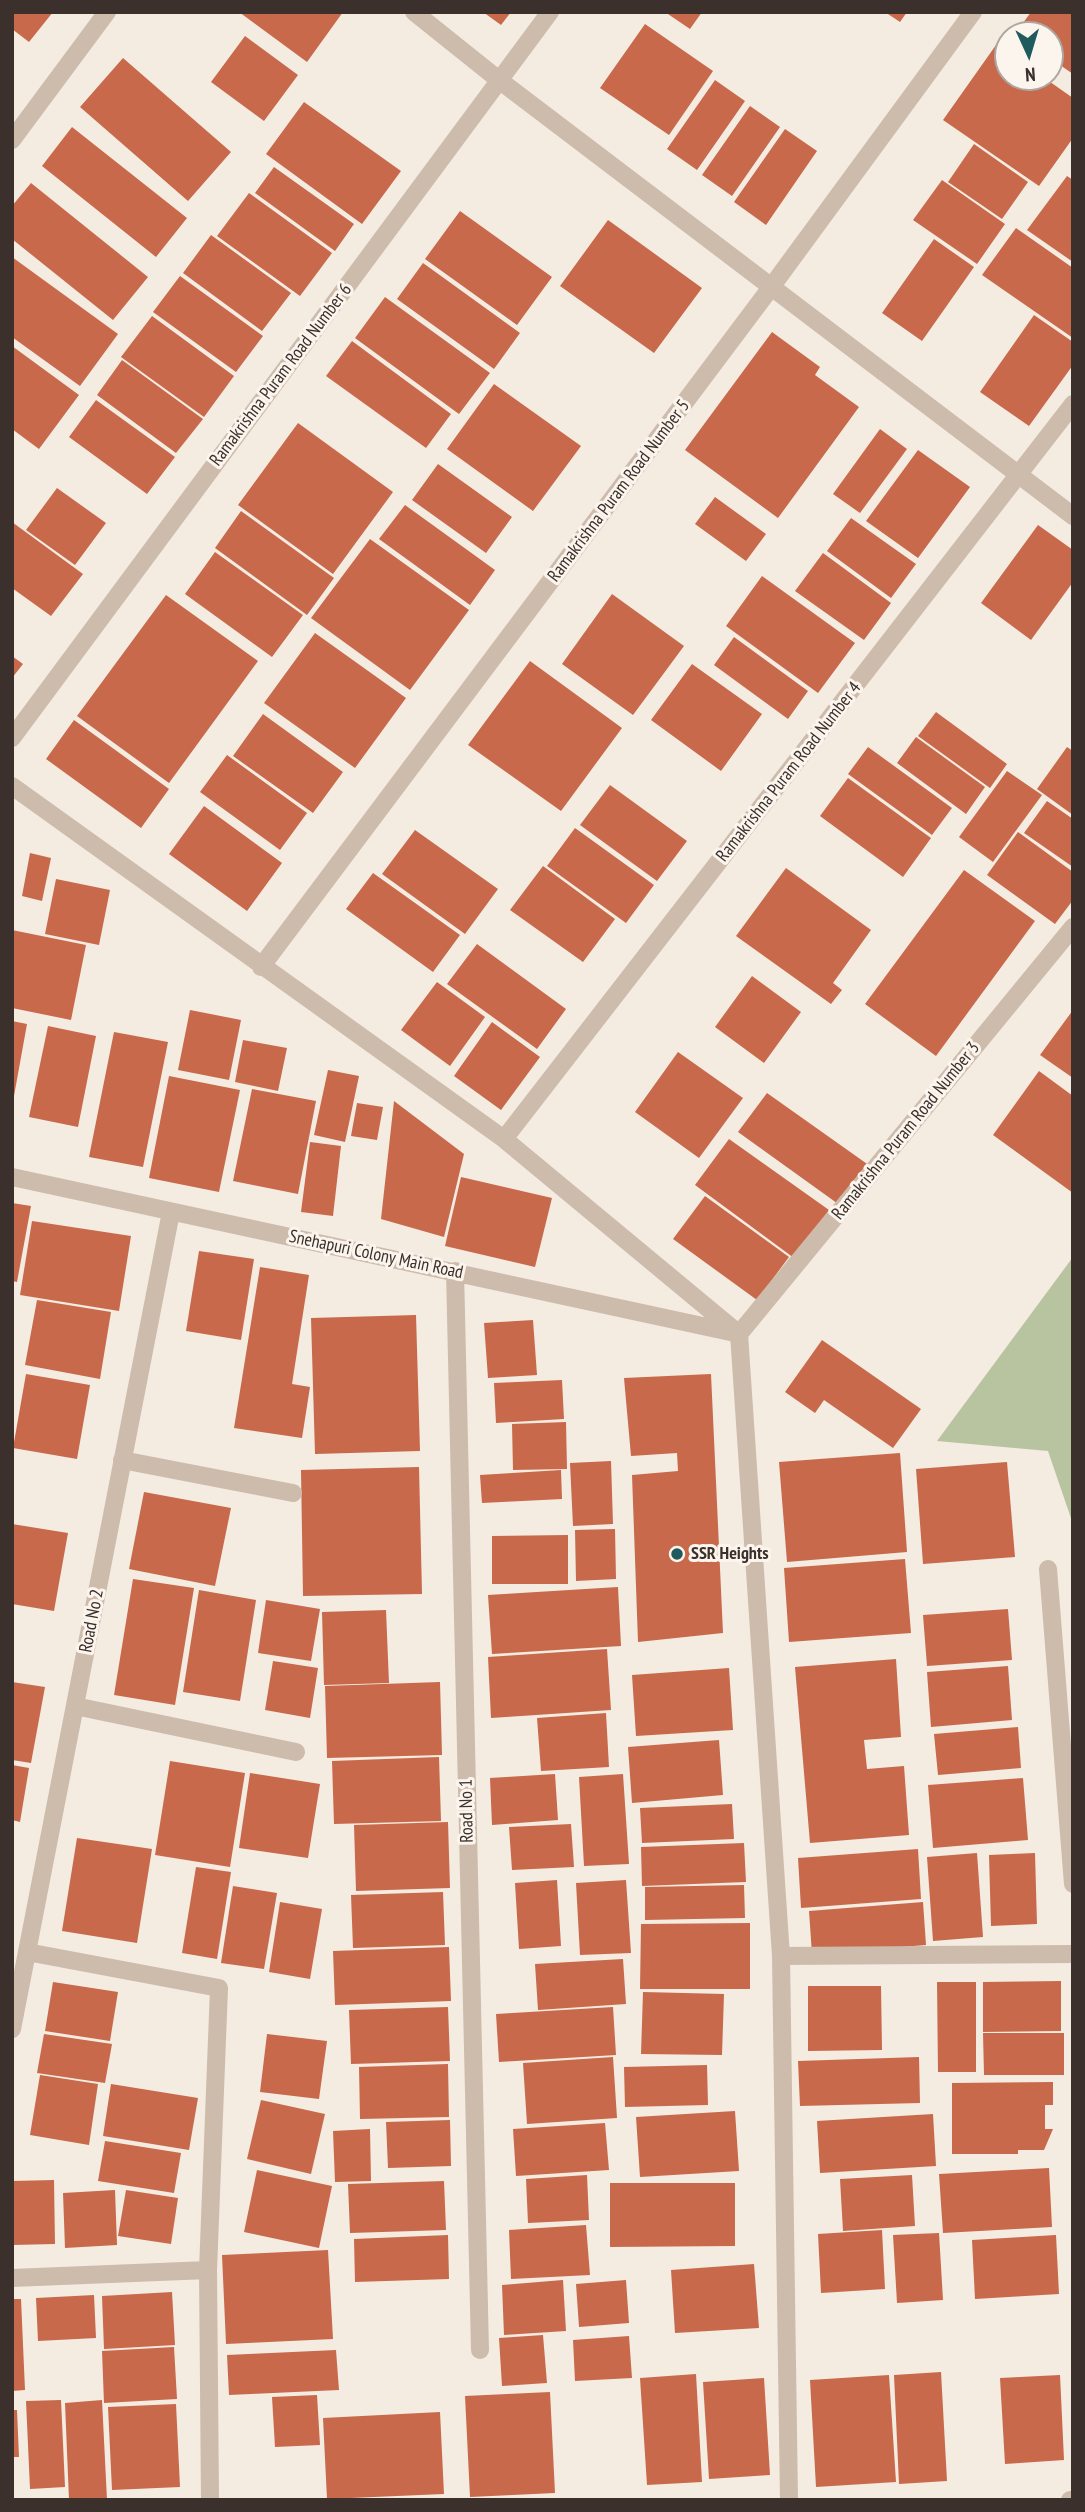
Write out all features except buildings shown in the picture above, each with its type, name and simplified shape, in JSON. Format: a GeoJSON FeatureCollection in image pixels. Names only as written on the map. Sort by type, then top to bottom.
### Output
{"type":"FeatureCollection","features":[{"type":"Feature","properties":{"kind":"street"},"geometry":{"type":"LineString","coordinates":[[12,140],[107,12]]}},
{"type":"Feature","properties":{"kind":"street"},"geometry":{"type":"LineString","coordinates":[[414,12],[499,80],[1073,516]]}},
{"type":"Feature","properties":{"kind":"street","name":"Ramakrishna Puram Road Number 6"},"geometry":{"type":"LineString","coordinates":[[12,738],[550,12]]}},
{"type":"Feature","properties":{"kind":"street","name":"Ramakrishna Puram Road Number 5"},"geometry":{"type":"LineString","coordinates":[[261,967],[772,286],[973,12]]}},
{"type":"Feature","properties":{"kind":"street","name":"Ramakrishna Puram Road Number 4"},"geometry":{"type":"LineString","coordinates":[[504,1139],[1073,404]]}},
{"type":"Feature","properties":{"kind":"street"},"geometry":{"type":"LineString","coordinates":[[12,786],[504,1139],[738,1334],[781,1956],[789,2500]]}},
{"type":"Feature","properties":{"kind":"street","name":"Ramakrishna Puram Road Number 3"},"geometry":{"type":"LineString","coordinates":[[738,1334],[1073,927]]}},
{"type":"Feature","properties":{"kind":"street","name":"Snehapuri Colony Main Road"},"geometry":{"type":"LineString","coordinates":[[12,1177],[738,1334]]}},
{"type":"Feature","properties":{"kind":"street","name":"Road No 2"},"geometry":{"type":"LineString","coordinates":[[12,2029],[16,1987],[27,1952],[171,1212]]}},
{"type":"Feature","properties":{"kind":"street","name":"Road No 1"},"geometry":{"type":"LineString","coordinates":[[455,1271],[480,2350]]}},
{"type":"Feature","properties":{"kind":"street"},"geometry":{"type":"LineString","coordinates":[[122,1460],[293,1493]]}},
{"type":"Feature","properties":{"kind":"street"},"geometry":{"type":"LineString","coordinates":[[1048,1569],[1073,1884]]}},
{"type":"Feature","properties":{"kind":"street"},"geometry":{"type":"LineString","coordinates":[[75,1706],[296,1752]]}},
{"type":"Feature","properties":{"kind":"street"},"geometry":{"type":"LineString","coordinates":[[27,1952],[219,1988],[208,2270],[210,2500]]}},
{"type":"Feature","properties":{"kind":"street"},"geometry":{"type":"LineString","coordinates":[[781,1956],[1073,1954]]}},
{"type":"Feature","properties":{"kind":"street"},"geometry":{"type":"LineString","coordinates":[[12,2278],[208,2270]]}},
{"type":"Feature","properties":{"kind":"green space"},"geometry":{"type":"Polygon","coordinates":[[[1073,1257],[1073,1524],[1048,1451],[937,1441],[1073,1257]]]}},
{"type":"Feature","properties":{"kind":"place","name":"SSR Heights"},"geometry":{"type":"Point","coordinates":[677,1554]}}]}
